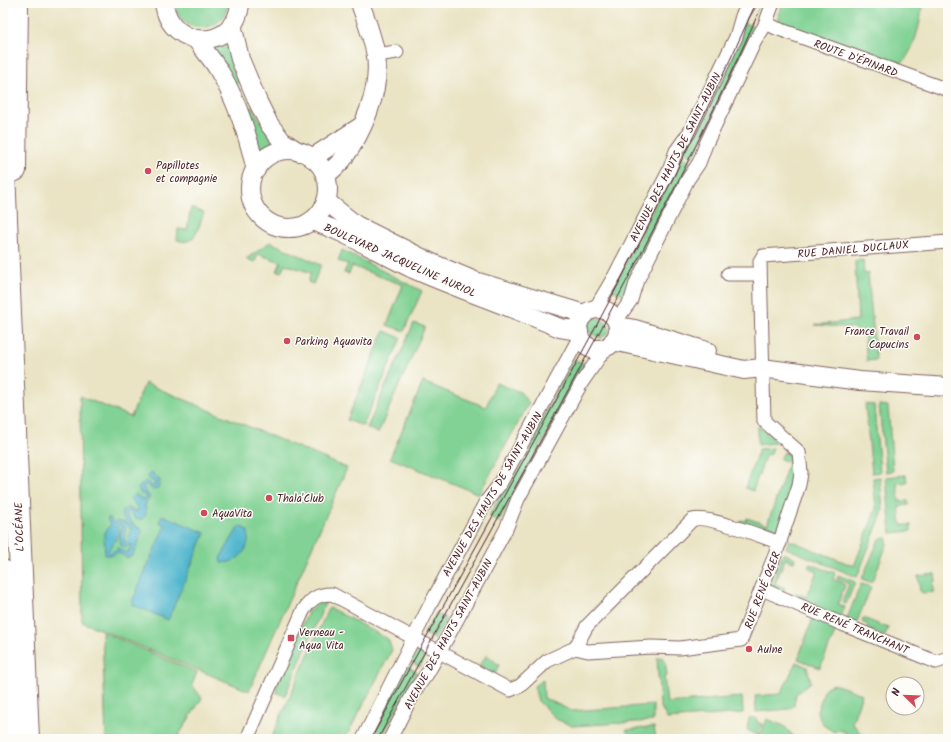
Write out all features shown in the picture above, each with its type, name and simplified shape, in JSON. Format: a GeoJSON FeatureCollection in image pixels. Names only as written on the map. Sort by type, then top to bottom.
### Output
{"type":"FeatureCollection","features":[{"type":"Feature","properties":{"kind":"highway"},"geometry":{"type":"LineString","coordinates":[[6,212],[15,181],[17,3]]}},
{"type":"Feature","properties":{"kind":"highway","name":"L’OCÉANE"},"geometry":{"type":"LineString","coordinates":[[3,148],[28,739]]}},
{"type":"Feature","properties":{"kind":"highway"},"geometry":{"type":"LineString","coordinates":[[3,571],[10,739]]}},
{"type":"Feature","properties":{"kind":"main road"},"geometry":{"type":"LineString","coordinates":[[162,5],[170,23],[177,31],[196,39],[208,39],[219,36],[232,24],[238,14],[240,3]]}},
{"type":"Feature","properties":{"kind":"main road"},"geometry":{"type":"LineString","coordinates":[[325,176],[342,160],[362,125],[372,96],[376,75],[376,55],[373,40],[360,3]]}},
{"type":"Feature","properties":{"kind":"main road"},"geometry":{"type":"LineString","coordinates":[[232,24],[240,59],[269,124],[282,141],[306,155],[321,168],[328,186],[326,201],[318,214],[311,221],[302,226],[287,228],[272,224],[262,218],[255,208],[251,197],[250,186],[256,170],[266,158],[274,153],[289,150],[306,155],[362,125]]}},
{"type":"Feature","properties":{"kind":"main road"},"geometry":{"type":"LineString","coordinates":[[196,39],[218,69],[233,100],[248,134],[256,170]]}},
{"type":"Feature","properties":{"kind":"main road","name":"BOULEVARD JACQUELINE AURIOL"},"geometry":{"type":"LineString","coordinates":[[326,201],[356,225],[432,263],[475,281],[590,311]]}},
{"type":"Feature","properties":{"kind":"main road","name":"BOULEVARD JACQUELINE AURIOL"},"geometry":{"type":"LineString","coordinates":[[311,221],[331,228],[450,286],[579,334]]}},
{"type":"Feature","properties":{"kind":"main road"},"geometry":{"type":"LineString","coordinates":[[614,334],[608,311],[590,311],[580,322],[579,334],[586,344],[597,348],[614,334],[635,329],[688,346],[744,359],[762,368],[867,382],[948,387]]}},
{"type":"Feature","properties":{"kind":"street","name":"AVENUE DES HAUTS DE SAINT-AUBIN"},"geometry":{"type":"LineString","coordinates":[[590,311],[615,275],[669,171],[676,151],[689,133],[736,37],[742,16],[750,3]]}},
{"type":"Feature","properties":{"kind":"street","name":"AVENUE DES HAUTS DE SAINT-AUBIN"},"geometry":{"type":"LineString","coordinates":[[506,529],[518,498],[582,382],[614,334],[631,300],[636,283],[688,179],[699,163],[706,144],[755,41],[766,23],[773,3]]}},
{"type":"Feature","properties":{"kind":"street","name":"ROUTE D'ÉPINARD"},"geometry":{"type":"LineString","coordinates":[[766,23],[783,31],[948,90]]}},
{"type":"Feature","properties":{"kind":"street"},"geometry":{"type":"LineString","coordinates":[[376,55],[396,52]]}},
{"type":"Feature","properties":{"kind":"street","name":"RUE DANIEL DUCLAUX"},"geometry":{"type":"LineString","coordinates":[[728,274],[760,267],[763,256],[948,242]]}},
{"type":"Feature","properties":{"kind":"street"},"geometry":{"type":"LineString","coordinates":[[760,267],[764,421],[799,452],[801,473],[799,485],[780,543]]}},
{"type":"Feature","properties":{"kind":"street","name":"AVENUE DES HAUTS DE SAINT-AUBIN"},"geometry":{"type":"LineString","coordinates":[[363,739],[396,676],[402,660],[485,503],[500,484],[579,334]]}},
{"type":"Feature","properties":{"kind":"street","name":"RUE RENÉ OGER"},"geometry":{"type":"LineString","coordinates":[[699,518],[734,527],[780,543],[762,589],[744,636],[737,642],[680,648],[651,647],[588,651],[575,648],[587,626],[692,520],[699,518]]}},
{"type":"Feature","properties":{"kind":"street","name":"AVENUE DES HAUTS SAINT-AUBIN"},"geometry":{"type":"LineString","coordinates":[[390,739],[415,690],[427,674],[440,651],[506,529]]}},
{"type":"Feature","properties":{"kind":"street","name":"RUE RENÉ TRANCHANT"},"geometry":{"type":"LineString","coordinates":[[762,589],[936,662],[948,658]]}},
{"type":"Feature","properties":{"kind":"street"},"geometry":{"type":"LineString","coordinates":[[247,739],[303,611],[310,600],[321,594],[332,594],[440,651],[505,688],[514,690],[547,661],[575,648]]}},
{"type":"Feature","properties":{"kind":"green space"},"geometry":{"type":"Polygon","coordinates":[[[175,3],[229,3],[225,14],[218,22],[201,28],[184,22],[178,14],[175,3]]]}},
{"type":"Feature","properties":{"kind":"green space"},"geometry":{"type":"Polygon","coordinates":[[[784,3],[888,3],[899,7],[901,3],[922,3],[922,10],[914,43],[902,63],[780,23],[778,14],[784,3]]]}},
{"type":"Feature","properties":{"kind":"green space"},"geometry":{"type":"Polygon","coordinates":[[[744,22],[755,28],[693,157],[683,151],[744,22]]]}},
{"type":"Feature","properties":{"kind":"green space"},"geometry":{"type":"Polygon","coordinates":[[[227,43],[240,82],[234,85],[212,49],[227,43]]]}},
{"type":"Feature","properties":{"kind":"green space"},"geometry":{"type":"Polygon","coordinates":[[[252,107],[273,142],[258,150],[245,111],[252,107]]]}},
{"type":"Feature","properties":{"kind":"green space"},"geometry":{"type":"Polygon","coordinates":[[[680,156],[691,162],[623,294],[612,290],[680,156]]]}},
{"type":"Feature","properties":{"kind":"green space"},"geometry":{"type":"Polygon","coordinates":[[[191,207],[204,213],[198,230],[188,241],[177,240],[178,229],[187,230],[191,207]]]}},
{"type":"Feature","properties":{"kind":"green space"},"geometry":{"type":"Polygon","coordinates":[[[270,242],[321,265],[313,284],[308,282],[311,273],[285,264],[281,272],[277,271],[281,262],[258,254],[255,262],[246,259],[270,242]]]}},
{"type":"Feature","properties":{"kind":"green space"},"geometry":{"type":"Polygon","coordinates":[[[342,250],[422,291],[404,331],[387,325],[403,285],[352,266],[349,274],[344,273],[348,264],[338,261],[342,250]]]}},
{"type":"Feature","properties":{"kind":"green space"},"geometry":{"type":"Polygon","coordinates":[[[863,260],[864,274],[868,273],[876,360],[867,361],[864,334],[856,331],[856,328],[815,325],[858,320],[855,261],[863,260]]]}},
{"type":"Feature","properties":{"kind":"green space"},"geometry":{"type":"Polygon","coordinates":[[[595,317],[604,321],[609,327],[608,333],[601,338],[588,332],[588,322],[595,317]]]}},
{"type":"Feature","properties":{"kind":"green space"},"geometry":{"type":"Polygon","coordinates":[[[414,323],[425,327],[378,433],[367,428],[414,323]]]}},
{"type":"Feature","properties":{"kind":"green space"},"geometry":{"type":"Polygon","coordinates":[[[384,331],[401,338],[363,426],[347,420],[384,331]]]}},
{"type":"Feature","properties":{"kind":"green space"},"geometry":{"type":"Polygon","coordinates":[[[574,360],[586,364],[499,522],[489,516],[574,360]]]}},
{"type":"Feature","properties":{"kind":"green space"},"geometry":{"type":"Polygon","coordinates":[[[423,382],[486,407],[496,383],[520,392],[529,403],[479,494],[390,458],[423,382]]]}},
{"type":"Feature","properties":{"kind":"green space","name":"AquaVita"},"geometry":{"type":"Polygon","coordinates":[[[145,383],[347,468],[249,691],[82,622],[80,396],[131,417],[145,383]]]}},
{"type":"Feature","properties":{"kind":"green space"},"geometry":{"type":"Polygon","coordinates":[[[865,404],[874,405],[880,472],[872,473],[865,404]]]}},
{"type":"Feature","properties":{"kind":"green space"},"geometry":{"type":"Polygon","coordinates":[[[879,405],[888,406],[893,471],[886,472],[879,405]]]}},
{"type":"Feature","properties":{"kind":"green space"},"geometry":{"type":"Polygon","coordinates":[[[758,426],[775,440],[774,443],[758,445],[758,426]]]}},
{"type":"Feature","properties":{"kind":"green space"},"geometry":{"type":"Polygon","coordinates":[[[773,448],[770,455],[766,454],[753,491],[745,488],[759,449],[773,448]]]}},
{"type":"Feature","properties":{"kind":"green space"},"geometry":{"type":"Polygon","coordinates":[[[784,452],[792,456],[795,475],[778,532],[771,534],[740,523],[741,520],[746,521],[747,518],[767,525],[789,462],[780,459],[784,452]]]}},
{"type":"Feature","properties":{"kind":"green space"},"geometry":{"type":"Polygon","coordinates":[[[906,475],[907,482],[897,483],[899,501],[908,501],[909,505],[899,506],[901,525],[911,525],[911,531],[891,533],[886,477],[906,475]]]}},
{"type":"Feature","properties":{"kind":"green space"},"geometry":{"type":"Polygon","coordinates":[[[880,477],[883,511],[857,577],[786,548],[789,540],[854,566],[876,509],[873,478],[880,477]]]}},
{"type":"Feature","properties":{"kind":"green space"},"geometry":{"type":"Polygon","coordinates":[[[887,538],[887,544],[872,583],[862,579],[879,539],[887,538]]]}},
{"type":"Feature","properties":{"kind":"green space"},"geometry":{"type":"Polygon","coordinates":[[[783,553],[795,558],[794,562],[785,559],[775,584],[785,588],[783,593],[771,588],[771,585],[783,553]]]}},
{"type":"Feature","properties":{"kind":"green space"},"geometry":{"type":"Polygon","coordinates":[[[810,564],[835,573],[833,579],[845,585],[838,604],[845,607],[840,617],[795,597],[796,593],[807,597],[817,571],[808,567],[810,564]]]}},
{"type":"Feature","properties":{"kind":"green space"},"geometry":{"type":"Polygon","coordinates":[[[935,574],[936,581],[933,581],[934,592],[923,593],[920,591],[918,576],[935,574]]]}},
{"type":"Feature","properties":{"kind":"green space"},"geometry":{"type":"Polygon","coordinates":[[[838,575],[855,582],[846,604],[842,602],[849,584],[837,579],[838,575]]]}},
{"type":"Feature","properties":{"kind":"green space"},"geometry":{"type":"Polygon","coordinates":[[[861,584],[871,587],[856,624],[846,621],[861,584]]]}},
{"type":"Feature","properties":{"kind":"green space"},"geometry":{"type":"Polygon","coordinates":[[[322,601],[326,601],[285,696],[277,693],[276,686],[308,612],[322,601]]]}},
{"type":"Feature","properties":{"kind":"green space"},"geometry":{"type":"Polygon","coordinates":[[[330,608],[388,639],[392,650],[345,739],[271,739],[328,609],[330,608]]]}},
{"type":"Feature","properties":{"kind":"green space"},"geometry":{"type":"Polygon","coordinates":[[[436,613],[446,619],[435,639],[424,634],[436,613]]]}},
{"type":"Feature","properties":{"kind":"green space"},"geometry":{"type":"Polygon","coordinates":[[[813,618],[837,628],[820,668],[798,659],[813,618]]]}},
{"type":"Feature","properties":{"kind":"green space"},"geometry":{"type":"Polygon","coordinates":[[[863,618],[888,628],[885,636],[867,629],[868,625],[862,622],[863,618]]]}},
{"type":"Feature","properties":{"kind":"green space"},"geometry":{"type":"Polygon","coordinates":[[[102,632],[197,672],[192,685],[202,698],[177,738],[106,739],[102,632]]]}},
{"type":"Feature","properties":{"kind":"green space"},"geometry":{"type":"Polygon","coordinates":[[[416,649],[427,654],[420,667],[409,661],[416,649]]]}},
{"type":"Feature","properties":{"kind":"green space"},"geometry":{"type":"Polygon","coordinates":[[[487,655],[499,665],[495,674],[479,665],[487,655]]]}},
{"type":"Feature","properties":{"kind":"green space"},"geometry":{"type":"Polygon","coordinates":[[[662,657],[662,660],[665,660],[667,676],[664,677],[667,703],[742,697],[743,713],[667,719],[660,705],[657,658],[662,657]]]}},
{"type":"Feature","properties":{"kind":"green space"},"geometry":{"type":"Polygon","coordinates":[[[796,662],[807,667],[811,682],[796,694],[794,705],[789,709],[756,712],[755,696],[781,694],[796,662]]]}},
{"type":"Feature","properties":{"kind":"green space"},"geometry":{"type":"Polygon","coordinates":[[[407,666],[417,672],[381,739],[368,739],[407,666]]]}},
{"type":"Feature","properties":{"kind":"green space"},"geometry":{"type":"Polygon","coordinates":[[[543,680],[544,698],[572,711],[653,705],[653,721],[572,726],[556,719],[538,701],[534,686],[543,680]]]}},
{"type":"Feature","properties":{"kind":"green space"},"geometry":{"type":"Polygon","coordinates":[[[834,684],[862,694],[852,723],[866,739],[843,739],[846,732],[839,730],[834,732],[823,725],[817,712],[825,688],[834,684]]]}},
{"type":"Feature","properties":{"kind":"green space"},"geometry":{"type":"Polygon","coordinates":[[[749,718],[756,718],[758,723],[762,724],[758,735],[747,730],[749,718]]]}},
{"type":"Feature","properties":{"kind":"green space"},"geometry":{"type":"Polygon","coordinates":[[[767,719],[784,726],[794,737],[793,739],[768,739],[760,736],[767,719]]]}},
{"type":"Feature","properties":{"kind":"green space"},"geometry":{"type":"Polygon","coordinates":[[[654,727],[656,739],[632,739],[626,730],[654,727]]]}},
{"type":"Feature","properties":{"kind":"water"},"geometry":{"type":"Polygon","coordinates":[[[150,472],[154,474],[153,476],[159,479],[160,482],[158,488],[153,490],[147,485],[142,487],[150,497],[145,505],[146,515],[142,519],[138,519],[133,516],[130,511],[126,513],[133,525],[143,530],[133,555],[127,558],[118,552],[113,555],[105,555],[104,534],[111,524],[107,520],[109,517],[114,523],[117,521],[124,522],[126,525],[124,541],[128,542],[131,529],[122,516],[122,511],[128,507],[134,511],[138,511],[138,508],[130,499],[135,494],[144,500],[146,499],[146,495],[141,494],[138,488],[144,482],[147,482],[152,486],[155,485],[155,482],[148,479],[150,472]],[[120,524],[117,527],[120,532],[108,551],[110,553],[118,548],[127,553],[132,544],[126,547],[121,545],[120,540],[122,527],[120,524]]]}},
{"type":"Feature","properties":{"kind":"water"},"geometry":{"type":"Polygon","coordinates":[[[162,515],[205,533],[168,620],[131,604],[165,525],[159,522],[162,515]]]}},
{"type":"Feature","properties":{"kind":"water"},"geometry":{"type":"Polygon","coordinates":[[[241,526],[248,531],[248,544],[246,549],[233,561],[221,563],[220,558],[238,528],[241,526]]]}},
{"type":"Feature","properties":{"kind":"tram line"},"geometry":{"type":"LineString","coordinates":[[371,739],[619,283],[667,190],[756,3]]}},
{"type":"Feature","properties":{"kind":"tram line"},"geometry":{"type":"LineString","coordinates":[[378,739],[626,282],[719,97],[763,3]]}},
{"type":"Feature","properties":{"kind":"place","name":"Papillotes et compagnie"},"geometry":{"type":"Point","coordinates":[148,171]}},
{"type":"Feature","properties":{"kind":"place","name":"France Travail Capucins"},"geometry":{"type":"Point","coordinates":[917,337]}},
{"type":"Feature","properties":{"kind":"place","name":"Parking Aquavita"},"geometry":{"type":"Point","coordinates":[287,341]}},
{"type":"Feature","properties":{"kind":"place","name":"Thala'Club"},"geometry":{"type":"Point","coordinates":[269,498]}},
{"type":"Feature","properties":{"kind":"place","name":"AquaVita"},"geometry":{"type":"Point","coordinates":[204,513]}},
{"type":"Feature","properties":{"kind":"place","name":"Verneau - Aqua Vita"},"geometry":{"type":"Point","coordinates":[291,638]}},
{"type":"Feature","properties":{"kind":"place","name":"Aulne"},"geometry":{"type":"Point","coordinates":[749,649]}}]}
